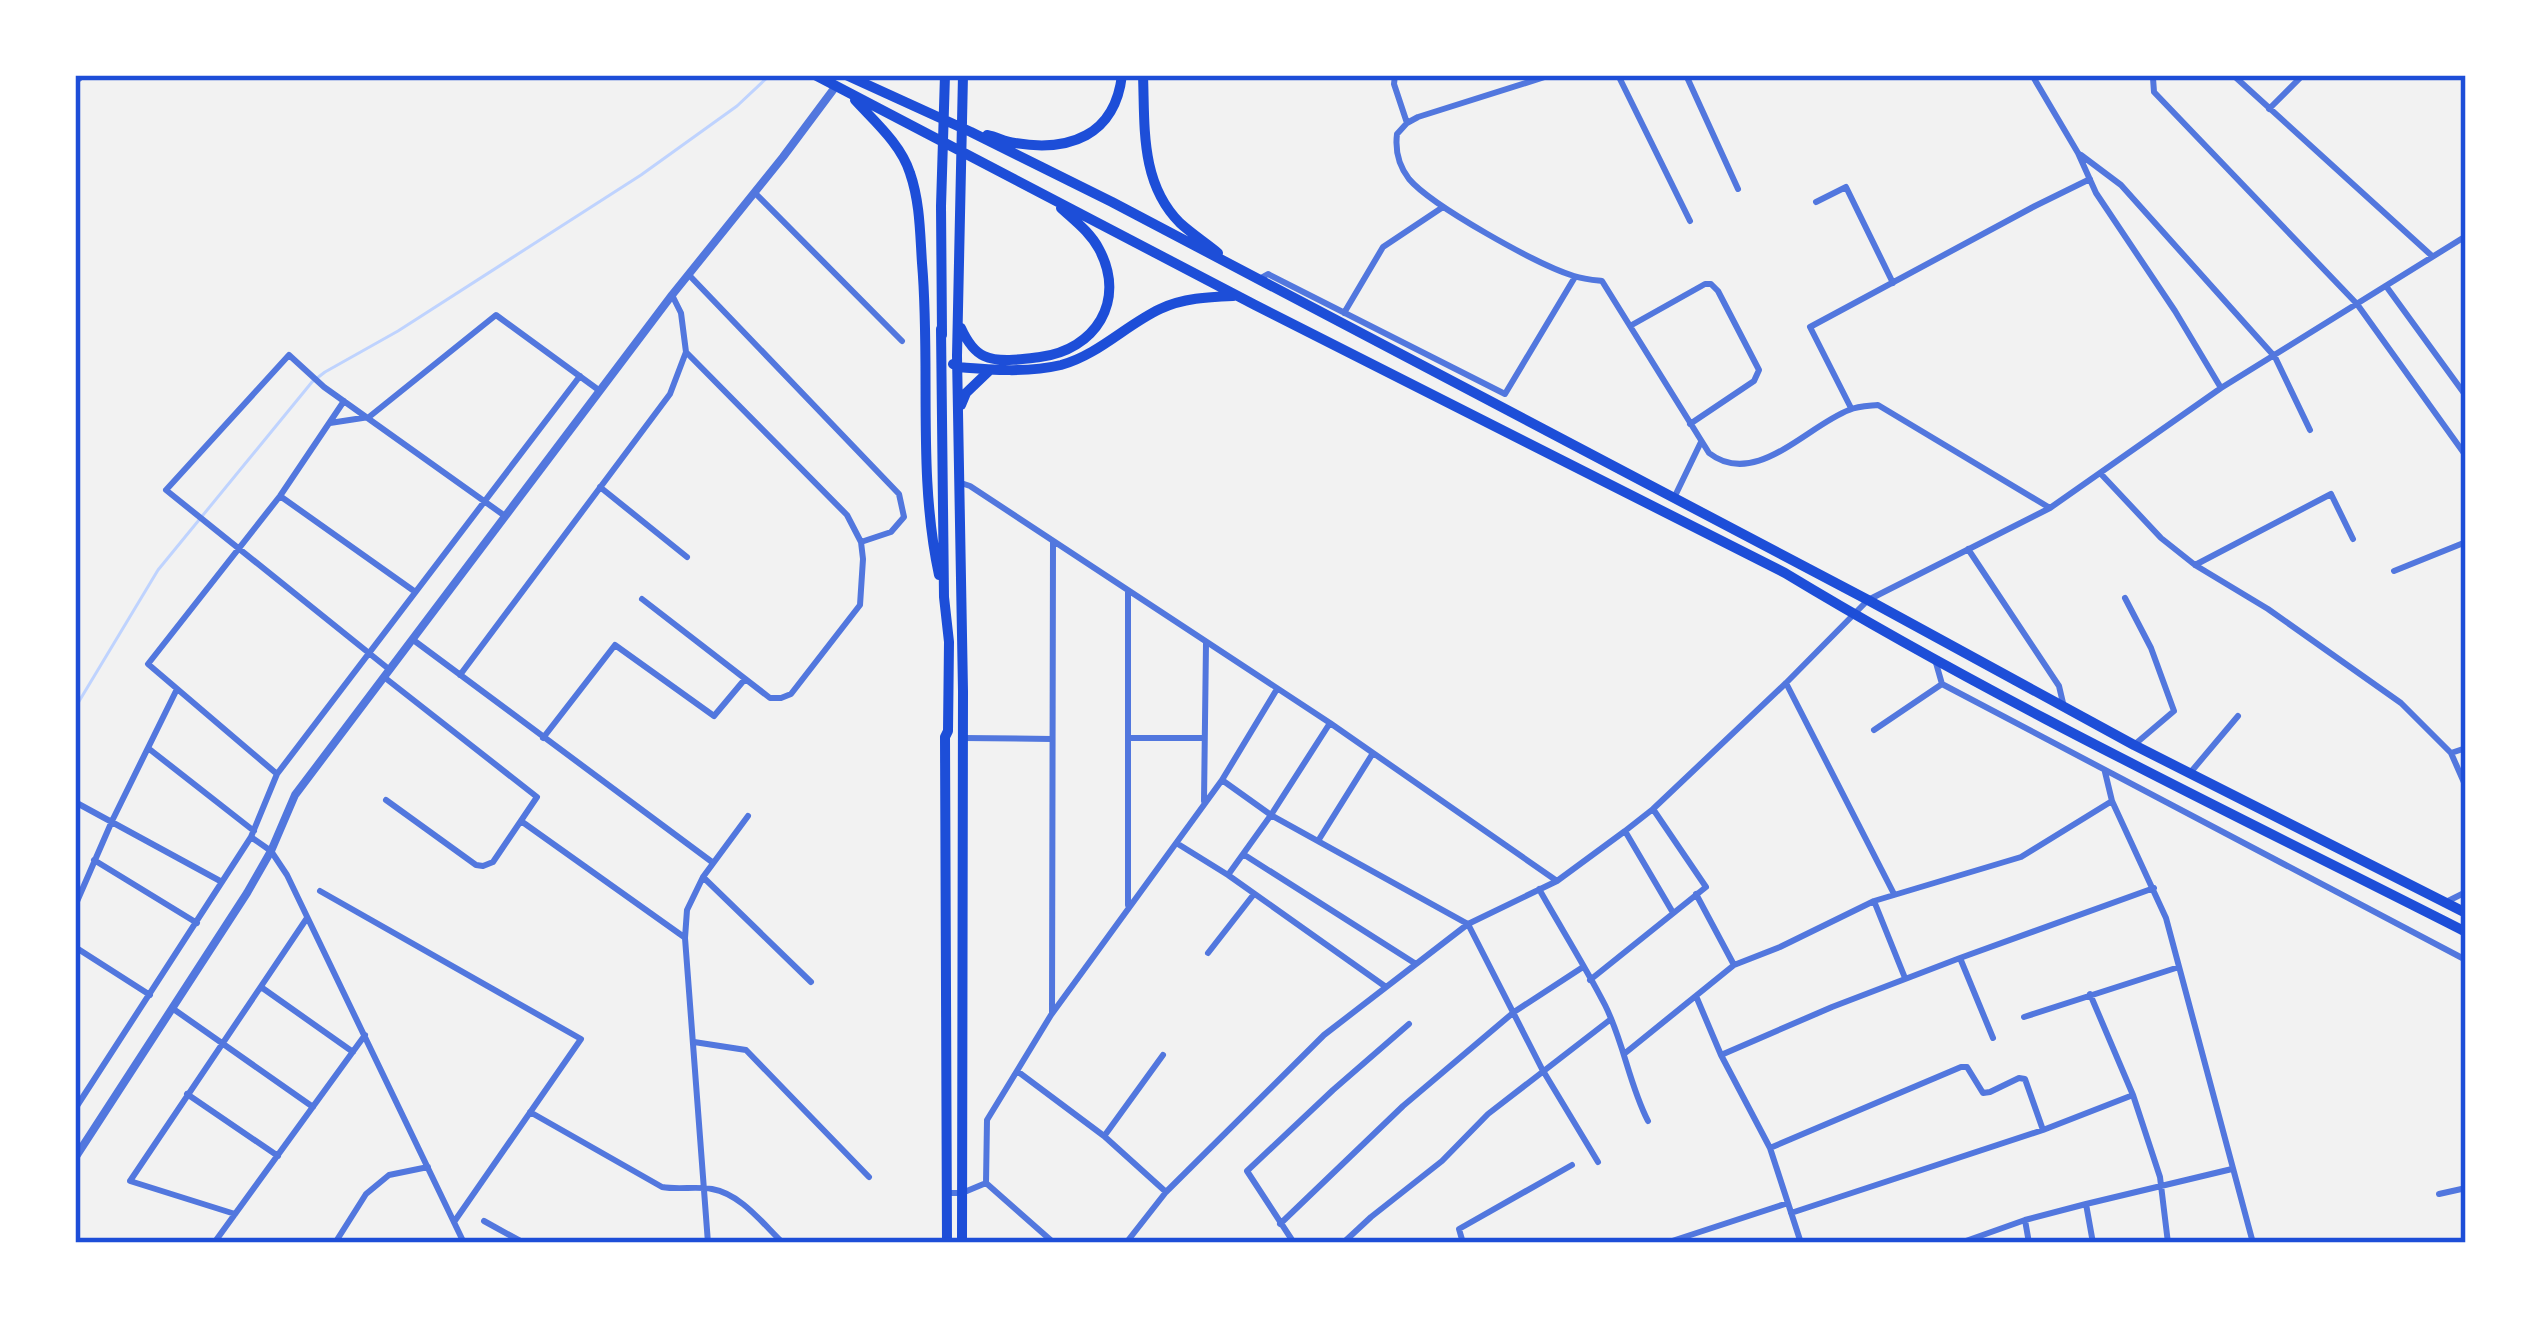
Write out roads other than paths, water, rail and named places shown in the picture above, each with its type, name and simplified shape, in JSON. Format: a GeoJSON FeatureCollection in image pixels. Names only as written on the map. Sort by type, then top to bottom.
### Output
{"type":"FeatureCollection","features":[{"type":"Feature","properties":{"kind":"highway"},"geometry":{"type":"LineString","coordinates":[[815,75],[1237,296],[1785,573],[1852,614],[2134,764],[2466,932]]}},
{"type":"Feature","properties":{"kind":"highway"},"geometry":{"type":"LineString","coordinates":[[846,75],[1112,202],[2134,745],[2466,913]]}},
{"type":"Feature","properties":{"kind":"highway"},"geometry":{"type":"LineString","coordinates":[[945,75],[941,329],[959,407],[962,1243]]}},
{"type":"Feature","properties":{"kind":"highway"},"geometry":{"type":"LineString","coordinates":[[944,597],[951,363],[958,322],[962,75]]}},
{"type":"Feature","properties":{"kind":"highway"},"geometry":{"type":"LineString","coordinates":[[971,132],[1035,146],[1078,141],[1095,131],[1111,110],[1122,75]]}},
{"type":"Feature","properties":{"kind":"highway"},"geometry":{"type":"LineString","coordinates":[[1143,75],[1147,157],[1162,199],[1190,232],[1255,278]]}},
{"type":"Feature","properties":{"kind":"highway"},"geometry":{"type":"LineString","coordinates":[[848,93],[893,143],[909,169],[920,216],[928,505],[949,642],[945,737],[947,1243]]}},
{"type":"Feature","properties":{"kind":"highway"},"geometry":{"type":"LineString","coordinates":[[959,407],[988,364],[1061,354],[1080,345],[1102,318],[1109,275],[1101,252],[1050,197]]}},
{"type":"Feature","properties":{"kind":"highway"},"geometry":{"type":"LineString","coordinates":[[951,363],[1024,371],[1065,364],[1170,305],[1237,296]]}},
{"type":"Feature","properties":{"kind":"highway"},"geometry":{"type":"LineString","coordinates":[[958,322],[965,338],[988,364]]}},
{"type":"Feature","properties":{"kind":"street"},"geometry":{"type":"LineString","coordinates":[[75,82],[84,75]]}},
{"type":"Feature","properties":{"kind":"street"},"geometry":{"type":"LineString","coordinates":[[1395,75],[1407,124]]}},
{"type":"Feature","properties":{"kind":"street"},"geometry":{"type":"LineString","coordinates":[[1551,75],[1418,117],[1397,134],[1398,158],[1409,179],[1443,207],[1539,262],[1575,277],[1602,281],[1701,442],[1718,460],[1755,464],[1851,408],[1878,405],[2050,508]]}},
{"type":"Feature","properties":{"kind":"street"},"geometry":{"type":"LineString","coordinates":[[1618,75],[1690,221]]}},
{"type":"Feature","properties":{"kind":"street"},"geometry":{"type":"LineString","coordinates":[[1686,75],[1738,189]]}},
{"type":"Feature","properties":{"kind":"street"},"geometry":{"type":"LineString","coordinates":[[2032,75],[2096,193],[2221,388]]}},
{"type":"Feature","properties":{"kind":"street"},"geometry":{"type":"LineString","coordinates":[[2156,75],[2153,92],[2357,304],[2466,455]]}},
{"type":"Feature","properties":{"kind":"street"},"geometry":{"type":"LineString","coordinates":[[2233,75],[2432,256]]}},
{"type":"Feature","properties":{"kind":"street"},"geometry":{"type":"LineString","coordinates":[[2270,109],[2302,75]]}},
{"type":"Feature","properties":{"kind":"street"},"geometry":{"type":"LineString","coordinates":[[75,1158],[271,851],[295,795],[836,86]]}},
{"type":"Feature","properties":{"kind":"street"},"geometry":{"type":"LineString","coordinates":[[2078,153],[2121,185],[2275,357],[2310,430]]}},
{"type":"Feature","properties":{"kind":"street"},"geometry":{"type":"LineString","coordinates":[[1851,408],[1810,327],[2090,179]]}},
{"type":"Feature","properties":{"kind":"street"},"geometry":{"type":"LineString","coordinates":[[1816,202],[1846,187],[1893,283]]}},
{"type":"Feature","properties":{"kind":"street"},"geometry":{"type":"LineString","coordinates":[[755,193],[902,340]]}},
{"type":"Feature","properties":{"kind":"street"},"geometry":{"type":"LineString","coordinates":[[1344,313],[1383,247],[1443,207]]}},
{"type":"Feature","properties":{"kind":"street"},"geometry":{"type":"LineString","coordinates":[[1126,1243],[1166,1192],[1324,1035],[1468,924],[1557,880],[1625,831],[1786,683],[1868,600],[2050,508],[2221,388],[2466,236]]}},
{"type":"Feature","properties":{"kind":"street"},"geometry":{"type":"LineString","coordinates":[[1255,278],[1268,274],[1505,394],[1575,277]]}},
{"type":"Feature","properties":{"kind":"street"},"geometry":{"type":"LineString","coordinates":[[688,275],[899,494],[904,517],[891,532],[861,542]]}},
{"type":"Feature","properties":{"kind":"street"},"geometry":{"type":"LineString","coordinates":[[1630,326],[1705,284],[1718,290],[1759,370],[1754,381],[1690,424]]}},
{"type":"Feature","properties":{"kind":"street"},"geometry":{"type":"LineString","coordinates":[[2386,286],[2466,396]]}},
{"type":"Feature","properties":{"kind":"street"},"geometry":{"type":"LineString","coordinates":[[460,675],[670,394],[686,352],[681,314],[672,296]]}},
{"type":"Feature","properties":{"kind":"street"},"geometry":{"type":"LineString","coordinates":[[326,423],[370,417],[496,315],[600,391]]}},
{"type":"Feature","properties":{"kind":"street"},"geometry":{"type":"LineString","coordinates":[[642,599],[770,698],[791,694],[860,605],[861,542],[847,514],[686,352]]}},
{"type":"Feature","properties":{"kind":"street"},"geometry":{"type":"LineString","coordinates":[[386,800],[483,866],[493,862],[537,797],[387,674],[369,653],[166,490],[289,355],[324,387],[505,516]]}},
{"type":"Feature","properties":{"kind":"street"},"geometry":{"type":"LineString","coordinates":[[75,1109],[252,834],[277,774],[580,376]]}},
{"type":"Feature","properties":{"kind":"street"},"geometry":{"type":"LineString","coordinates":[[277,774],[148,664],[280,496],[344,401]]}},
{"type":"Feature","properties":{"kind":"street"},"geometry":{"type":"LineString","coordinates":[[1674,498],[1701,442]]}},
{"type":"Feature","properties":{"kind":"street"},"geometry":{"type":"LineString","coordinates":[[2101,474],[2161,538],[2195,565],[2268,609],[2402,703],[2451,752],[2466,787]]}},
{"type":"Feature","properties":{"kind":"street"},"geometry":{"type":"LineString","coordinates":[[959,483],[1330,723],[1557,880]]}},
{"type":"Feature","properties":{"kind":"street"},"geometry":{"type":"LineString","coordinates":[[600,487],[687,557]]}},
{"type":"Feature","properties":{"kind":"street"},"geometry":{"type":"LineString","coordinates":[[2195,565],[2331,494],[2353,539]]}},
{"type":"Feature","properties":{"kind":"street"},"geometry":{"type":"LineString","coordinates":[[280,496],[416,592]]}},
{"type":"Feature","properties":{"kind":"street"},"geometry":{"type":"LineString","coordinates":[[1052,1015],[1053,542]]}},
{"type":"Feature","properties":{"kind":"street"},"geometry":{"type":"LineString","coordinates":[[2394,571],[2466,542]]}},
{"type":"Feature","properties":{"kind":"street"},"geometry":{"type":"LineString","coordinates":[[1968,549],[2059,686],[2064,707]]}},
{"type":"Feature","properties":{"kind":"street"},"geometry":{"type":"LineString","coordinates":[[1128,591],[1128,907]]}},
{"type":"Feature","properties":{"kind":"street"},"geometry":{"type":"LineString","coordinates":[[2125,598],[2151,648],[2174,711],[2134,745]]}},
{"type":"Feature","properties":{"kind":"street"},"geometry":{"type":"LineString","coordinates":[[412,639],[712,862]]}},
{"type":"Feature","properties":{"kind":"street"},"geometry":{"type":"LineString","coordinates":[[1204,804],[1206,643]]}},
{"type":"Feature","properties":{"kind":"street"},"geometry":{"type":"LineString","coordinates":[[543,739],[615,646],[715,716],[746,679]]}},
{"type":"Feature","properties":{"kind":"street"},"geometry":{"type":"LineString","coordinates":[[1934,658],[1942,684],[2466,960]]}},
{"type":"Feature","properties":{"kind":"street"},"geometry":{"type":"LineString","coordinates":[[1786,683],[1894,894]]}},
{"type":"Feature","properties":{"kind":"street"},"geometry":{"type":"LineString","coordinates":[[1874,730],[1942,684]]}},
{"type":"Feature","properties":{"kind":"street"},"geometry":{"type":"LineString","coordinates":[[1054,1243],[986,1183],[987,1120],[1052,1015],[1222,780],[1277,688]]}},
{"type":"Feature","properties":{"kind":"street"},"geometry":{"type":"LineString","coordinates":[[75,906],[177,689]]}},
{"type":"Feature","properties":{"kind":"street"},"geometry":{"type":"LineString","coordinates":[[2190,773],[2238,716]]}},
{"type":"Feature","properties":{"kind":"street"},"geometry":{"type":"LineString","coordinates":[[1228,875],[1330,723]]}},
{"type":"Feature","properties":{"kind":"street"},"geometry":{"type":"LineString","coordinates":[[963,738],[1052,739]]}},
{"type":"Feature","properties":{"kind":"street"},"geometry":{"type":"LineString","coordinates":[[1128,738],[1204,738]]}},
{"type":"Feature","properties":{"kind":"street"},"geometry":{"type":"LineString","coordinates":[[148,748],[271,851],[287,875],[464,1243]]}},
{"type":"Feature","properties":{"kind":"street"},"geometry":{"type":"LineString","coordinates":[[2451,752],[2466,748]]}},
{"type":"Feature","properties":{"kind":"street"},"geometry":{"type":"LineString","coordinates":[[1318,841],[1373,753]]}},
{"type":"Feature","properties":{"kind":"street"},"geometry":{"type":"LineString","coordinates":[[2105,772],[2112,802],[2166,918],[2253,1243]]}},
{"type":"Feature","properties":{"kind":"street"},"geometry":{"type":"LineString","coordinates":[[1222,780],[1271,815],[1468,924],[1542,1069],[1598,1162]]}},
{"type":"Feature","properties":{"kind":"street"},"geometry":{"type":"LineString","coordinates":[[75,802],[222,882]]}},
{"type":"Feature","properties":{"kind":"street"},"geometry":{"type":"LineString","coordinates":[[1624,1054],[1734,965],[1874,901],[2021,857],[2112,802]]}},
{"type":"Feature","properties":{"kind":"street"},"geometry":{"type":"LineString","coordinates":[[1590,980],[1706,887],[1653,808]]}},
{"type":"Feature","properties":{"kind":"street"},"geometry":{"type":"LineString","coordinates":[[709,1243],[686,910],[712,862],[748,816]]}},
{"type":"Feature","properties":{"kind":"street"},"geometry":{"type":"LineString","coordinates":[[521,821],[686,938]]}},
{"type":"Feature","properties":{"kind":"street"},"geometry":{"type":"LineString","coordinates":[[1625,831],[1672,912]]}},
{"type":"Feature","properties":{"kind":"street"},"geometry":{"type":"LineString","coordinates":[[1178,844],[1386,987]]}},
{"type":"Feature","properties":{"kind":"street"},"geometry":{"type":"LineString","coordinates":[[1243,854],[1416,964]]}},
{"type":"Feature","properties":{"kind":"street"},"geometry":{"type":"LineString","coordinates":[[94,860],[197,922]]}},
{"type":"Feature","properties":{"kind":"street"},"geometry":{"type":"LineString","coordinates":[[703,877],[811,982]]}},
{"type":"Feature","properties":{"kind":"street"},"geometry":{"type":"LineString","coordinates":[[1721,1054],[1905,978],[2154,888]]}},
{"type":"Feature","properties":{"kind":"street"},"geometry":{"type":"LineString","coordinates":[[1540,889],[1610,1019],[1648,1121]]}},
{"type":"Feature","properties":{"kind":"street"},"geometry":{"type":"LineString","coordinates":[[320,891],[581,1039],[454,1222]]}},
{"type":"Feature","properties":{"kind":"street"},"geometry":{"type":"LineString","coordinates":[[2445,902],[2466,892]]}},
{"type":"Feature","properties":{"kind":"street"},"geometry":{"type":"LineString","coordinates":[[1208,953],[1254,894]]}},
{"type":"Feature","properties":{"kind":"street"},"geometry":{"type":"LineString","coordinates":[[1696,894],[1734,965]]}},
{"type":"Feature","properties":{"kind":"street"},"geometry":{"type":"LineString","coordinates":[[1874,901],[1905,978]]}},
{"type":"Feature","properties":{"kind":"street"},"geometry":{"type":"LineString","coordinates":[[235,1214],[130,1181],[308,917]]}},
{"type":"Feature","properties":{"kind":"street"},"geometry":{"type":"LineString","coordinates":[[75,947],[150,995]]}},
{"type":"Feature","properties":{"kind":"street"},"geometry":{"type":"LineString","coordinates":[[1960,958],[1993,1038]]}},
{"type":"Feature","properties":{"kind":"street"},"geometry":{"type":"LineString","coordinates":[[1280,1224],[1403,1106],[1514,1012],[1583,967]]}},
{"type":"Feature","properties":{"kind":"street"},"geometry":{"type":"LineString","coordinates":[[2024,1017],[2179,967]]}},
{"type":"Feature","properties":{"kind":"street"},"geometry":{"type":"LineString","coordinates":[[261,987],[353,1052]]}},
{"type":"Feature","properties":{"kind":"street"},"geometry":{"type":"LineString","coordinates":[[2090,994],[2133,1095],[2161,1186],[2168,1243]]}},
{"type":"Feature","properties":{"kind":"street"},"geometry":{"type":"LineString","coordinates":[[1696,996],[1770,1148],[1802,1243]]}},
{"type":"Feature","properties":{"kind":"street"},"geometry":{"type":"LineString","coordinates":[[172,1008],[313,1107]]}},
{"type":"Feature","properties":{"kind":"street"},"geometry":{"type":"LineString","coordinates":[[1343,1243],[1442,1161],[1487,1114],[1610,1019]]}},
{"type":"Feature","properties":{"kind":"street"},"geometry":{"type":"LineString","coordinates":[[1294,1243],[1246,1171],[1409,1024]]}},
{"type":"Feature","properties":{"kind":"street"},"geometry":{"type":"LineString","coordinates":[[214,1243],[365,1035]]}},
{"type":"Feature","properties":{"kind":"street"},"geometry":{"type":"LineString","coordinates":[[694,1042],[746,1050],[868,1177]]}},
{"type":"Feature","properties":{"kind":"street"},"geometry":{"type":"LineString","coordinates":[[1104,1136],[1163,1055]]}},
{"type":"Feature","properties":{"kind":"street"},"geometry":{"type":"LineString","coordinates":[[1770,1148],[1961,1067],[1967,1067],[1987,1094],[2024,1079],[2043,1130]]}},
{"type":"Feature","properties":{"kind":"street"},"geometry":{"type":"LineString","coordinates":[[1017,1071],[1104,1136],[1166,1192]]}},
{"type":"Feature","properties":{"kind":"street"},"geometry":{"type":"LineString","coordinates":[[187,1094],[278,1156]]}},
{"type":"Feature","properties":{"kind":"street"},"geometry":{"type":"LineString","coordinates":[[1792,1213],[2043,1130],[2133,1095]]}},
{"type":"Feature","properties":{"kind":"street"},"geometry":{"type":"LineString","coordinates":[[530,1112],[662,1187],[731,1194],[783,1243]]}},
{"type":"Feature","properties":{"kind":"street"},"geometry":{"type":"LineString","coordinates":[[1463,1243],[1459,1229],[1572,1165]]}},
{"type":"Feature","properties":{"kind":"street"},"geometry":{"type":"LineString","coordinates":[[335,1243],[366,1194],[388,1175],[428,1167]]}},
{"type":"Feature","properties":{"kind":"street"},"geometry":{"type":"LineString","coordinates":[[1963,1242],[2025,1220],[2232,1169]]}},
{"type":"Feature","properties":{"kind":"street"},"geometry":{"type":"LineString","coordinates":[[946,1193],[962,1193],[986,1183]]}},
{"type":"Feature","properties":{"kind":"street"},"geometry":{"type":"LineString","coordinates":[[2439,1194],[2466,1188]]}},
{"type":"Feature","properties":{"kind":"street"},"geometry":{"type":"LineString","coordinates":[[1666,1243],[1789,1203]]}},
{"type":"Feature","properties":{"kind":"street"},"geometry":{"type":"LineString","coordinates":[[2086,1204],[2093,1243]]}},
{"type":"Feature","properties":{"kind":"street"},"geometry":{"type":"LineString","coordinates":[[2025,1220],[2030,1243]]}},
{"type":"Feature","properties":{"kind":"street"},"geometry":{"type":"LineString","coordinates":[[484,1221],[524,1243]]}},
{"type":"Feature","properties":{"kind":"waterway"},"geometry":{"type":"LineString","coordinates":[[75,708],[158,570],[312,382],[641,175],[737,106],[770,75]]}}]}
